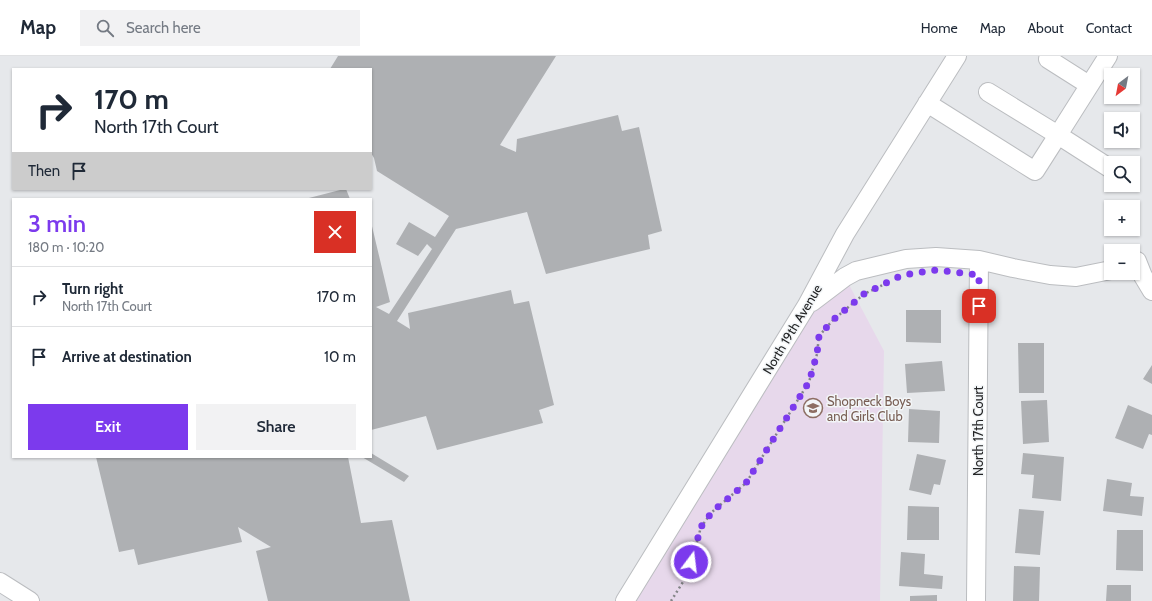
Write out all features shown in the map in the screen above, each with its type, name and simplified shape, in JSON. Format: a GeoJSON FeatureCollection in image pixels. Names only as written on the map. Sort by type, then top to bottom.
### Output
{"type":"FeatureCollection","features":[{"type":"Feature","properties":{"kind":"street","name":"North 19th Avenue"},"geometry":{"type":"LineString","coordinates":[[625,601],[807,306],[845,234],[957,56]]}},
{"type":"Feature","properties":{"kind":"street"},"geometry":{"type":"LineString","coordinates":[[1050,56],[1048,59],[1089,85]]}},
{"type":"Feature","properties":{"kind":"street"},"geometry":{"type":"LineString","coordinates":[[927,103],[1036,171],[1108,56]]}},
{"type":"Feature","properties":{"kind":"street"},"geometry":{"type":"LineString","coordinates":[[988,92],[1104,164]]}},
{"type":"Feature","properties":{"kind":"street"},"geometry":{"type":"LineString","coordinates":[[807,306],[845,277],[856,271],[914,258],[936,257],[979,260],[1013,268],[1076,277],[1104,271]]}},
{"type":"Feature","properties":{"kind":"street"},"geometry":{"type":"LineString","coordinates":[[1141,259],[1143,276],[1152,291]]}},
{"type":"Feature","properties":{"kind":"street","name":"North 17th Court"},"geometry":{"type":"LineString","coordinates":[[976,601],[979,260]]}},
{"type":"Feature","properties":{"kind":"street"},"geometry":{"type":"LineString","coordinates":[[0,582],[30,601]]}},
{"type":"Feature","properties":{"kind":"path"},"geometry":{"type":"LineString","coordinates":[[671,601],[688,574],[701,527],[712,512],[746,483],[809,382],[817,354],[819,336],[833,320],[864,294],[889,282]]}},
{"type":"Feature","properties":{"kind":"shaded area","name":"Shopneck Boys and Girls Club"},"geometry":{"type":"Polygon","coordinates":[[[845,277],[884,351],[880,601],[625,601],[807,305],[845,277]]]}},
{"type":"Feature","properties":{"kind":"building"},"geometry":{"type":"Polygon","coordinates":[[[338,56],[556,56],[500,145],[516,152],[517,139],[618,115],[622,131],[639,127],[662,231],[648,235],[650,249],[546,274],[527,212],[456,229],[397,321],[410,329],[408,313],[511,290],[514,304],[529,301],[554,405],[539,410],[543,423],[437,450],[426,416],[372,430],[372,226],[390,302],[376,307],[389,314],[432,249],[427,244],[418,256],[396,244],[409,222],[435,237],[449,216],[377,171],[372,155],[372,68],[331,68],[338,56]]]}},
{"type":"Feature","properties":{"kind":"building"},"geometry":{"type":"Polygon","coordinates":[[[340,190],[346,190],[350,198],[309,198],[340,190]]]}},
{"type":"Feature","properties":{"kind":"building"},"geometry":{"type":"Polygon","coordinates":[[[906,310],[941,310],[941,343],[906,342],[906,310]]]}},
{"type":"Feature","properties":{"kind":"building"},"geometry":{"type":"Polygon","coordinates":[[[1018,343],[1044,343],[1044,393],[1019,393],[1018,343]]]}},
{"type":"Feature","properties":{"kind":"building"},"geometry":{"type":"Polygon","coordinates":[[[942,361],[945,391],[907,393],[905,364],[942,361]]]}},
{"type":"Feature","properties":{"kind":"building"},"geometry":{"type":"Polygon","coordinates":[[[1152,365],[1152,384],[1143,379],[1152,365]]]}},
{"type":"Feature","properties":{"kind":"building"},"geometry":{"type":"Polygon","coordinates":[[[1047,400],[1049,442],[1023,444],[1021,401],[1047,400]]]}},
{"type":"Feature","properties":{"kind":"building"},"geometry":{"type":"Polygon","coordinates":[[[1128,405],[1152,415],[1152,435],[1149,434],[1143,449],[1115,438],[1128,405]]]}},
{"type":"Feature","properties":{"kind":"building"},"geometry":{"type":"Polygon","coordinates":[[[909,409],[940,411],[939,443],[908,442],[909,409]]]}},
{"type":"Feature","properties":{"kind":"building"},"geometry":{"type":"Polygon","coordinates":[[[1023,453],[1064,457],[1061,501],[1032,498],[1034,475],[1021,474],[1023,453]]]}},
{"type":"Feature","properties":{"kind":"building"},"geometry":{"type":"Polygon","coordinates":[[[372,454],[409,476],[404,482],[364,458],[372,458],[372,454]]]}},
{"type":"Feature","properties":{"kind":"building"},"geometry":{"type":"Polygon","coordinates":[[[917,454],[946,460],[940,485],[934,484],[931,495],[909,490],[917,454]]]}},
{"type":"Feature","properties":{"kind":"building"},"geometry":{"type":"Polygon","coordinates":[[[96,458],[348,458],[361,523],[392,520],[410,601],[268,601],[256,551],[271,547],[238,527],[242,542],[138,565],[134,549],[119,552],[96,458]]]}},
{"type":"Feature","properties":{"kind":"building"},"geometry":{"type":"Polygon","coordinates":[[[1107,479],[1132,483],[1130,496],[1144,497],[1142,516],[1103,511],[1107,479]]]}},
{"type":"Feature","properties":{"kind":"building"},"geometry":{"type":"Polygon","coordinates":[[[908,506],[939,507],[939,540],[907,540],[908,506]]]}},
{"type":"Feature","properties":{"kind":"building"},"geometry":{"type":"Polygon","coordinates":[[[1019,509],[1044,511],[1040,555],[1015,553],[1019,509]]]}},
{"type":"Feature","properties":{"kind":"building"},"geometry":{"type":"Polygon","coordinates":[[[1117,530],[1143,530],[1143,571],[1116,570],[1117,530]]]}},
{"type":"Feature","properties":{"kind":"building"},"geometry":{"type":"Polygon","coordinates":[[[901,552],[925,554],[924,574],[943,576],[942,589],[899,586],[901,552]]]}},
{"type":"Feature","properties":{"kind":"building"},"geometry":{"type":"Polygon","coordinates":[[[1014,566],[1040,567],[1039,601],[1013,601],[1014,566]]]}},
{"type":"Feature","properties":{"kind":"building"},"geometry":{"type":"Polygon","coordinates":[[[1107,585],[1131,585],[1131,601],[1106,601],[1107,585]]]}},
{"type":"Feature","properties":{"kind":"building"},"geometry":{"type":"Polygon","coordinates":[[[937,595],[937,601],[910,601],[910,596],[937,595]]]}},
{"type":"Feature","properties":{"kind":"place","name":"Shopneck Boys and Girls Club"},"geometry":{"type":"Point","coordinates":[813,408]}},
{"type":"Feature","properties":{"kind":"route"},"geometry":{"type":"LineString","coordinates":[[691,562],[701,527],[712,512],[746,483],[809,382],[817,354],[819,336],[833,320],[864,294],[902,275],[937,270],[979,275],[979,306]]}}]}
